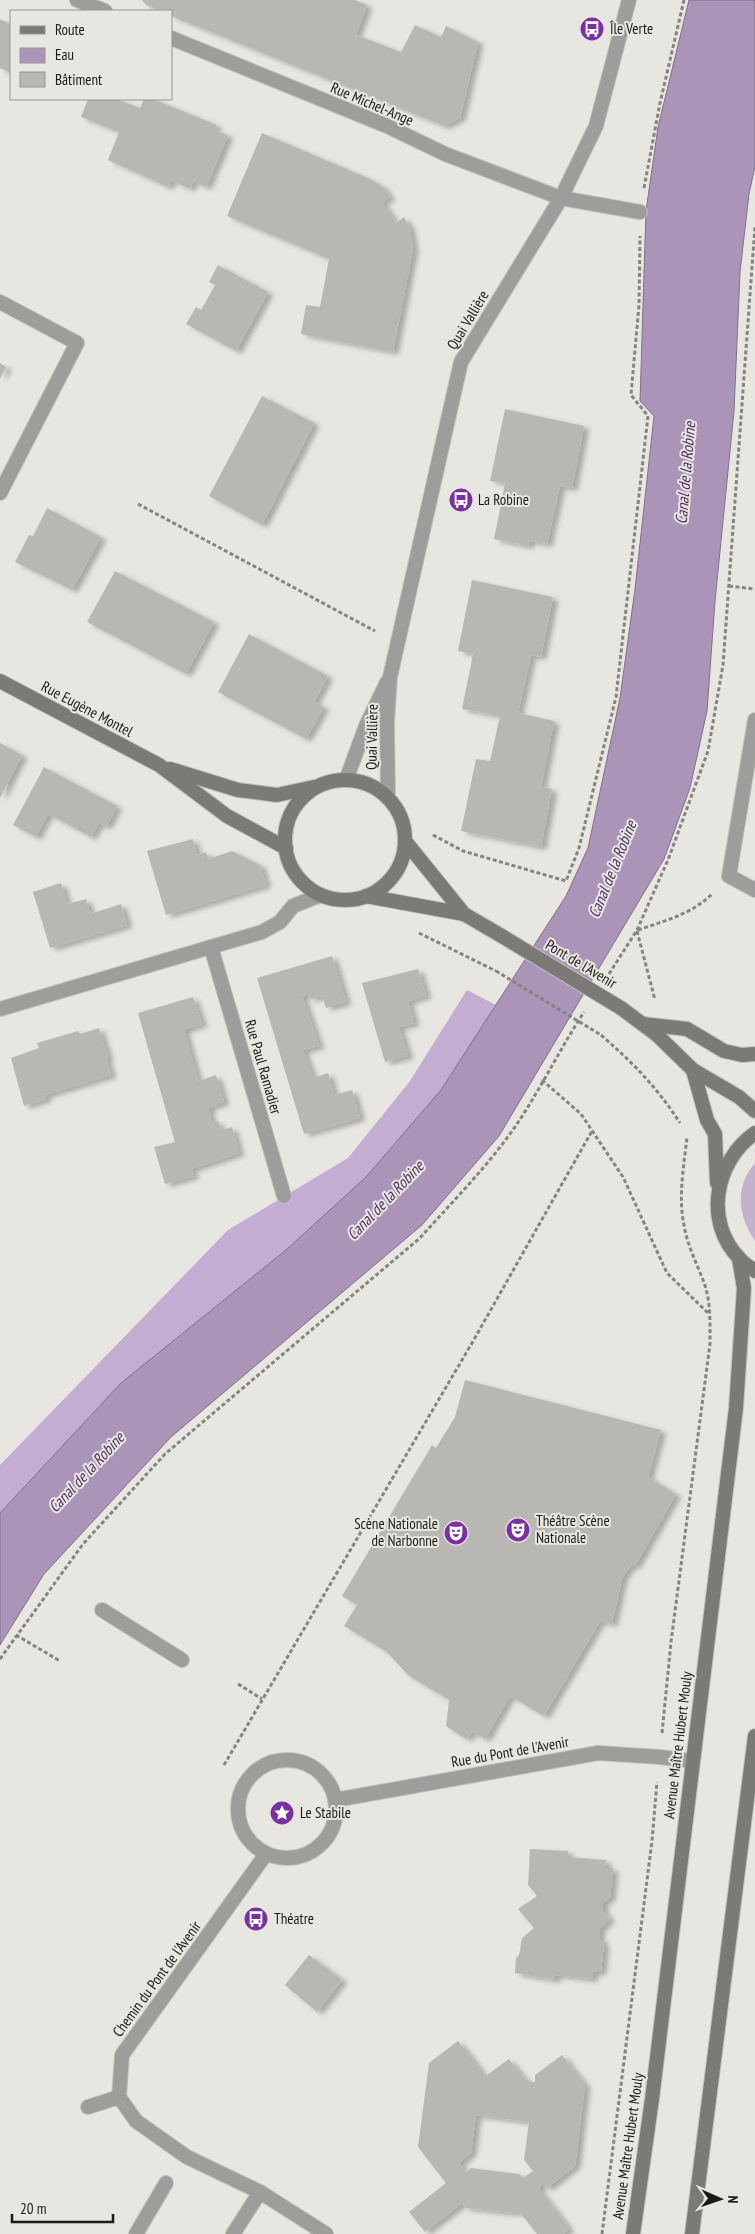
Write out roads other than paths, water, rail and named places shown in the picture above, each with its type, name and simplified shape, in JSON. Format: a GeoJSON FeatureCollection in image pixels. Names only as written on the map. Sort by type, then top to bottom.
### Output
{"type":"FeatureCollection","features":[{"type":"Feature","properties":{"kind":"main road","name":"Rue Eugène Montel"},"geometry":{"type":"LineString","coordinates":[[0,681],[159,765],[227,816],[286,848]]}},
{"type":"Feature","properties":{"kind":"main road","name":"Rue Eugène Montel"},"geometry":{"type":"LineString","coordinates":[[159,765],[238,790],[277,795],[317,787]]}},
{"type":"Feature","properties":{"kind":"main road"},"geometry":{"type":"LineString","coordinates":[[346,780],[367,784],[388,798],[400,816],[405,841],[403,854],[392,877],[382,887],[366,896],[343,900],[321,895],[307,886],[296,874],[286,848],[286,832],[290,816],[301,799],[317,787],[331,781],[346,780]]}},
{"type":"Feature","properties":{"kind":"main road"},"geometry":{"type":"LineString","coordinates":[[405,841],[464,914]]}},
{"type":"Feature","properties":{"kind":"main road"},"geometry":{"type":"LineString","coordinates":[[366,896],[464,914]]}},
{"type":"Feature","properties":{"kind":"main road","name":"Pont de l'Avenir"},"geometry":{"type":"LineString","coordinates":[[464,914],[621,1008],[643,1024],[693,1070]]}},
{"type":"Feature","properties":{"kind":"main road"},"geometry":{"type":"LineString","coordinates":[[643,1024],[687,1029],[724,1051],[742,1055],[755,1054]]}},
{"type":"Feature","properties":{"kind":"main road"},"geometry":{"type":"LineString","coordinates":[[693,1070],[739,1097],[755,1111]]}},
{"type":"Feature","properties":{"kind":"main road"},"geometry":{"type":"LineString","coordinates":[[693,1070],[707,1120],[716,1138],[718,1215],[725,1239],[739,1259],[755,1271]]}},
{"type":"Feature","properties":{"kind":"main road"},"geometry":{"type":"LineString","coordinates":[[718,1190],[724,1169],[734,1151],[755,1133]]}},
{"type":"Feature","properties":{"kind":"main road","name":"Avenue Maître Hubert Mouly"},"geometry":{"type":"LineString","coordinates":[[633,2234],[652,2099],[736,1408],[744,1288],[739,1259]]}},
{"type":"Feature","properties":{"kind":"main road"},"geometry":{"type":"LineString","coordinates":[[692,2234],[755,1736]]}},
{"type":"Feature","properties":{"kind":"street"},"geometry":{"type":"LineString","coordinates":[[77,0],[102,10]]}},
{"type":"Feature","properties":{"kind":"street","name":"Quai Vallière"},"geometry":{"type":"LineString","coordinates":[[388,798],[387,722],[390,677],[461,362],[561,198],[596,126],[629,0]]}},
{"type":"Feature","properties":{"kind":"street","name":"Rue Michel-Ange"},"geometry":{"type":"LineString","coordinates":[[172,38],[387,126],[445,154],[561,198],[640,212]]}},
{"type":"Feature","properties":{"kind":"street"},"geometry":{"type":"LineString","coordinates":[[0,302],[77,343],[0,493]]}},
{"type":"Feature","properties":{"kind":"street","name":"Quai Vallière"},"geometry":{"type":"LineString","coordinates":[[346,780],[366,726],[390,677]]}},
{"type":"Feature","properties":{"kind":"street"},"geometry":{"type":"LineString","coordinates":[[755,720],[729,876],[755,890]]}},
{"type":"Feature","properties":{"kind":"street"},"geometry":{"type":"LineString","coordinates":[[0,1009],[262,932],[280,922],[293,906],[321,895]]}},
{"type":"Feature","properties":{"kind":"street","name":"Rue Paul Ramadier"},"geometry":{"type":"LineString","coordinates":[[211,946],[284,1196]]}},
{"type":"Feature","properties":{"kind":"street"},"geometry":{"type":"LineString","coordinates":[[102,1610],[182,1660]]}},
{"type":"Feature","properties":{"kind":"street","name":"Rue du Pont de l'Avenir"},"geometry":{"type":"LineString","coordinates":[[335,1800],[598,1753],[692,1761]]}},
{"type":"Feature","properties":{"kind":"street"},"geometry":{"type":"LineString","coordinates":[[290,1760],[306,1764],[320,1772],[329,1785],[335,1800],[335,1815],[331,1830],[322,1843],[310,1852],[296,1857],[281,1858],[266,1854],[253,1845],[243,1832],[238,1816],[241,1790],[248,1778],[260,1768],[275,1761],[290,1760]]}},
{"type":"Feature","properties":{"kind":"street","name":"Chemin du Pont de l'Avenir"},"geometry":{"type":"LineString","coordinates":[[119,2097],[122,2055],[266,1854]]}},
{"type":"Feature","properties":{"kind":"street"},"geometry":{"type":"LineString","coordinates":[[88,2107],[119,2097],[136,2122],[187,2157],[260,2192],[326,2234]]}},
{"type":"Feature","properties":{"kind":"street"},"geometry":{"type":"LineString","coordinates":[[136,2234],[166,2183]]}},
{"type":"Feature","properties":{"kind":"street"},"geometry":{"type":"LineString","coordinates":[[233,2234],[260,2192]]}},
{"type":"Feature","properties":{"kind":"water","name":"Canal de la Robine"},"geometry":{"type":"Polygon","coordinates":[[[689,0],[755,0],[755,166],[749,194],[740,272],[734,411],[715,601],[707,711],[690,788],[664,859],[499,1136],[422,1225],[171,1437],[44,1574],[0,1645],[0,1513],[121,1383],[286,1250],[366,1177],[441,1090],[566,896],[588,848],[620,698],[635,589],[654,416],[640,401],[646,211],[658,127],[689,0]]]}},
{"type":"Feature","properties":{"kind":"place","name":"Île Verte"},"geometry":{"type":"Point","coordinates":[592,29]}},
{"type":"Feature","properties":{"kind":"place","name":"La Robine"},"geometry":{"type":"Point","coordinates":[461,500]}},
{"type":"Feature","properties":{"kind":"place","name":"Théâtre Scène Nationale"},"geometry":{"type":"Point","coordinates":[518,1530]}},
{"type":"Feature","properties":{"kind":"place","name":"Scène Nationale de Narbonne"},"geometry":{"type":"Point","coordinates":[456,1533]}},
{"type":"Feature","properties":{"kind":"place","name":"Le Stabile"},"geometry":{"type":"Point","coordinates":[282,1813]}},
{"type":"Feature","properties":{"kind":"place","name":"Théatre"},"geometry":{"type":"Point","coordinates":[256,1919]}}]}
